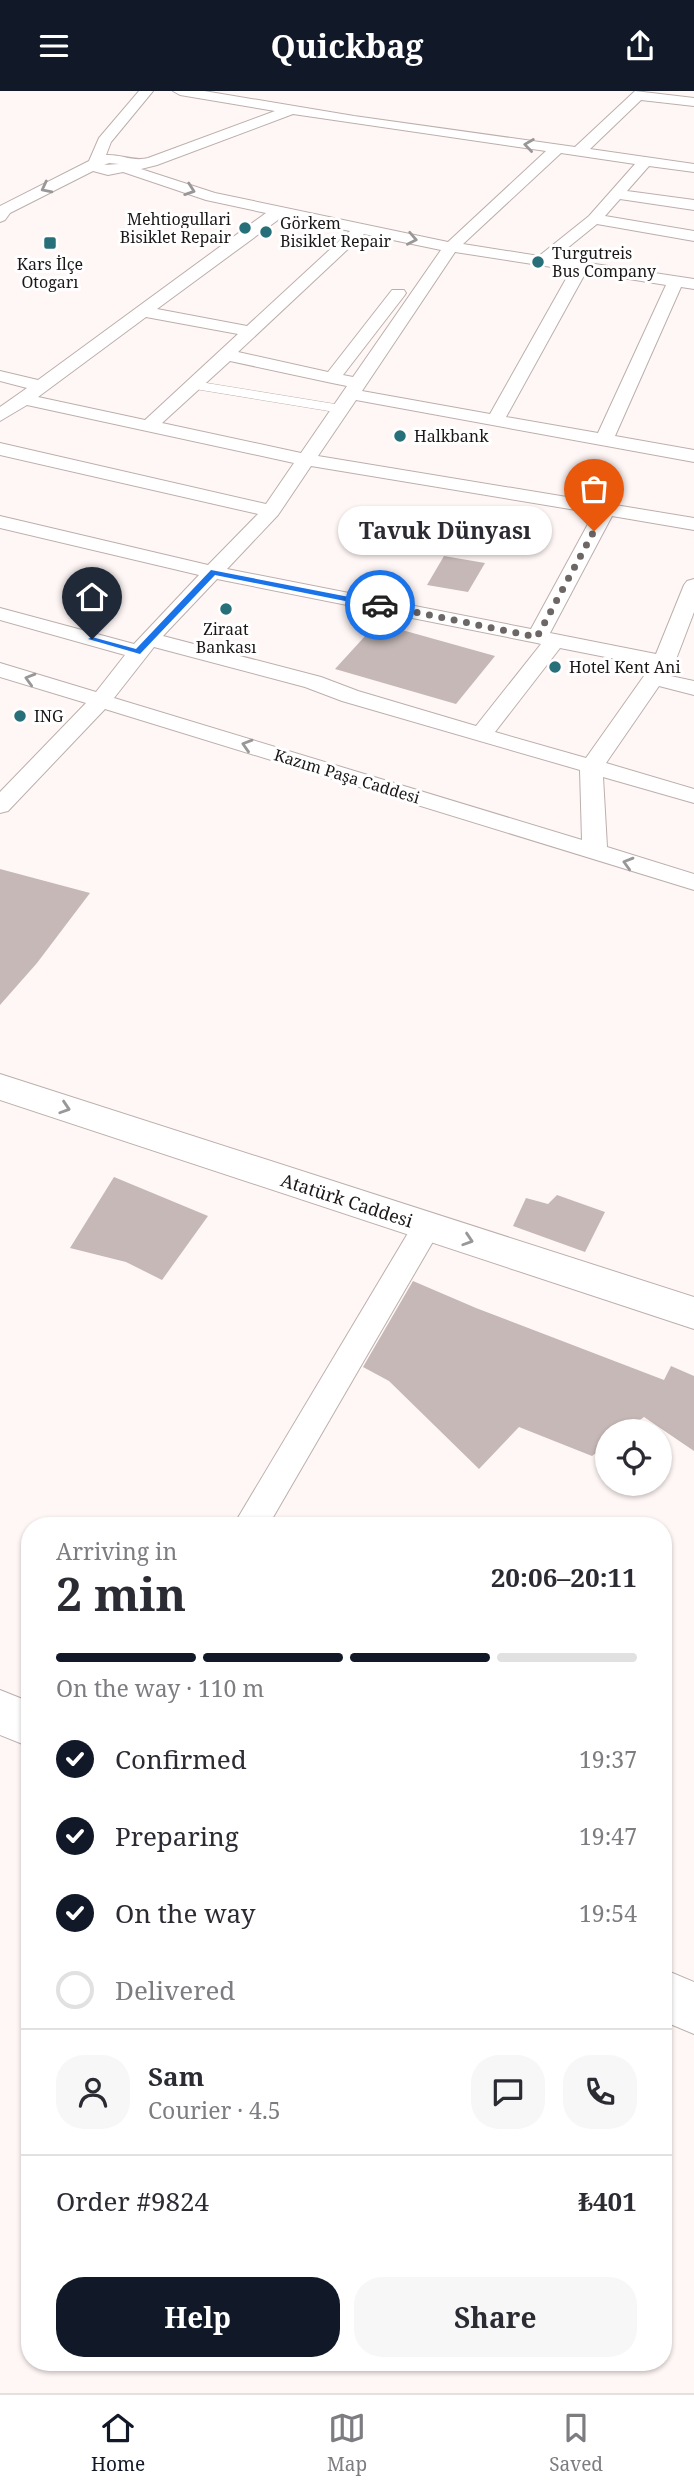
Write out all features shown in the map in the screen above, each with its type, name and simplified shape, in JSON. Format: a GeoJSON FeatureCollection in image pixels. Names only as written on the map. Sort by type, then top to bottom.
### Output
{"type":"FeatureCollection","features":[{"type":"Feature","properties":{"kind":"street"},"geometry":{"type":"LineString","coordinates":[[71,194],[20,217],[0,219],[4,210],[95,164],[104,141],[146,91]]}},
{"type":"Feature","properties":{"kind":"street"},"geometry":{"type":"LineString","coordinates":[[180,91],[694,168]]}},
{"type":"Feature","properties":{"kind":"street"},"geometry":{"type":"LineString","coordinates":[[578,152],[640,94],[694,102]]}},
{"type":"Feature","properties":{"kind":"street"},"geometry":{"type":"LineString","coordinates":[[95,164],[94,166],[102,171],[152,162],[294,109]]}},
{"type":"Feature","properties":{"kind":"street"},"geometry":{"type":"LineString","coordinates":[[332,378],[410,277],[449,251],[557,149]]}},
{"type":"Feature","properties":{"kind":"street"},"geometry":{"type":"LineString","coordinates":[[542,261],[594,219],[645,161]]}},
{"type":"Feature","properties":{"kind":"street"},"geometry":{"type":"LineString","coordinates":[[95,182],[122,169],[211,197],[449,251],[542,261],[685,282],[604,440]]}},
{"type":"Feature","properties":{"kind":"street"},"geometry":{"type":"LineString","coordinates":[[616,194],[694,205]]}},
{"type":"Feature","properties":{"kind":"street"},"geometry":{"type":"LineString","coordinates":[[0,416],[278,212]]}},
{"type":"Feature","properties":{"kind":"street"},"geometry":{"type":"LineString","coordinates":[[594,219],[694,236]]}},
{"type":"Feature","properties":{"kind":"street"},"geometry":{"type":"LineString","coordinates":[[149,426],[361,229]]}},
{"type":"Feature","properties":{"kind":"street"},"geometry":{"type":"LineString","coordinates":[[0,806],[101,700],[143,645],[271,511],[449,251]]}},
{"type":"Feature","properties":{"kind":"street"},"geometry":{"type":"LineString","coordinates":[[495,420],[581,267]]}},
{"type":"Feature","properties":{"kind":"street"},"geometry":{"type":"LineString","coordinates":[[142,311],[252,332]]}},
{"type":"Feature","properties":{"kind":"street"},"geometry":{"type":"LineString","coordinates":[[228,355],[332,378],[350,396]]}},
{"type":"Feature","properties":{"kind":"street"},"geometry":{"type":"LineString","coordinates":[[0,376],[41,386]]}},
{"type":"Feature","properties":{"kind":"street"},"geometry":{"type":"LineString","coordinates":[[194,385],[350,396],[694,456]]}},
{"type":"Feature","properties":{"kind":"street"},"geometry":{"type":"LineString","coordinates":[[24,399],[306,460],[694,524]]}},
{"type":"Feature","properties":{"kind":"street"},"geometry":{"type":"LineString","coordinates":[[0,449],[271,511]]}},
{"type":"Feature","properties":{"kind":"street"},"geometry":{"type":"LineString","coordinates":[[481,735],[546,639],[606,509]]}},
{"type":"Feature","properties":{"kind":"street"},"geometry":{"type":"LineString","coordinates":[[0,522],[214,572],[546,639],[658,670],[694,688]]}},
{"type":"Feature","properties":{"kind":"street"},"geometry":{"type":"LineString","coordinates":[[594,853],[592,768],[658,670],[694,585]]}},
{"type":"Feature","properties":{"kind":"street"},"geometry":{"type":"LineString","coordinates":[[0,614],[313,683],[592,768],[694,796]]}},
{"type":"Feature","properties":{"kind":"street","name":"Kazım Paşa Caddesi"},"geometry":{"type":"LineString","coordinates":[[0,670],[694,882]]}},
{"type":"Feature","properties":{"kind":"street","name":"Atatürk Caddesi"},"geometry":{"type":"LineString","coordinates":[[0,1087],[694,1313]]}},
{"type":"Feature","properties":{"kind":"street"},"geometry":{"type":"LineString","coordinates":[[255,1517],[427,1226]]}},
{"type":"Feature","properties":{"kind":"street"},"geometry":{"type":"LineString","coordinates":[[0,1712],[21,1721]]}},
{"type":"Feature","properties":{"kind":"street"},"geometry":{"type":"LineString","coordinates":[[672,1999],[694,2008]]}},
{"type":"Feature","properties":{"kind":"building"},"geometry":{"type":"Polygon","coordinates":[[[444,556],[485,563],[468,592],[427,585],[444,556]]]}},
{"type":"Feature","properties":{"kind":"building"},"geometry":{"type":"Polygon","coordinates":[[[377,623],[495,656],[456,704],[335,669],[377,623]]]}},
{"type":"Feature","properties":{"kind":"building"},"geometry":{"type":"Polygon","coordinates":[[[0,869],[90,893],[37,963],[0,1005],[0,869]]]}},
{"type":"Feature","properties":{"kind":"building"},"geometry":{"type":"Polygon","coordinates":[[[114,1177],[208,1216],[162,1280],[126,1262],[70,1248],[114,1177]]]}},
{"type":"Feature","properties":{"kind":"building"},"geometry":{"type":"Polygon","coordinates":[[[557,1195],[605,1212],[585,1252],[513,1226],[526,1198],[548,1204],[557,1195]]]}},
{"type":"Feature","properties":{"kind":"building"},"geometry":{"type":"Polygon","coordinates":[[[413,1281],[664,1380],[671,1366],[694,1376],[694,1451],[672,1436],[672,1419],[595,1419],[595,1454],[592,1456],[519,1427],[479,1469],[389,1381],[363,1367],[413,1281]]]}},
{"type":"Feature","properties":{"kind":"way so far"},"geometry":{"type":"LineString","coordinates":[[380,605],[537,637],[594,531]]}},
{"type":"Feature","properties":{"kind":"place","name":"Mehtiogullari Bisiklet Repair"},"geometry":{"type":"Point","coordinates":[245,228]}},
{"type":"Feature","properties":{"kind":"place","name":"Görkem Bisiklet Repair"},"geometry":{"type":"Point","coordinates":[266,232]}},
{"type":"Feature","properties":{"kind":"place","name":"Kars İlçe Otogarı"},"geometry":{"type":"Point","coordinates":[50,243]}},
{"type":"Feature","properties":{"kind":"place","name":"Turgutreis Bus Company"},"geometry":{"type":"Point","coordinates":[538,262]}},
{"type":"Feature","properties":{"kind":"place","name":"Halkbank"},"geometry":{"type":"Point","coordinates":[400,436]}},
{"type":"Feature","properties":{"kind":"place","name":"Tavuk Dünyası"},"geometry":{"type":"Point","coordinates":[594,531]}},
{"type":"Feature","properties":{"kind":"place","name":"Ziraat Bankası"},"geometry":{"type":"Point","coordinates":[226,609]}},
{"type":"Feature","properties":{"kind":"place","name":"Hotel Kent Ani"},"geometry":{"type":"Point","coordinates":[555,667]}},
{"type":"Feature","properties":{"kind":"place","name":"ING"},"geometry":{"type":"Point","coordinates":[20,716]}},
{"type":"Feature","properties":{"kind":"route"},"geometry":{"type":"LineString","coordinates":[[92,639],[138,652],[214,572],[380,605]]}}]}
